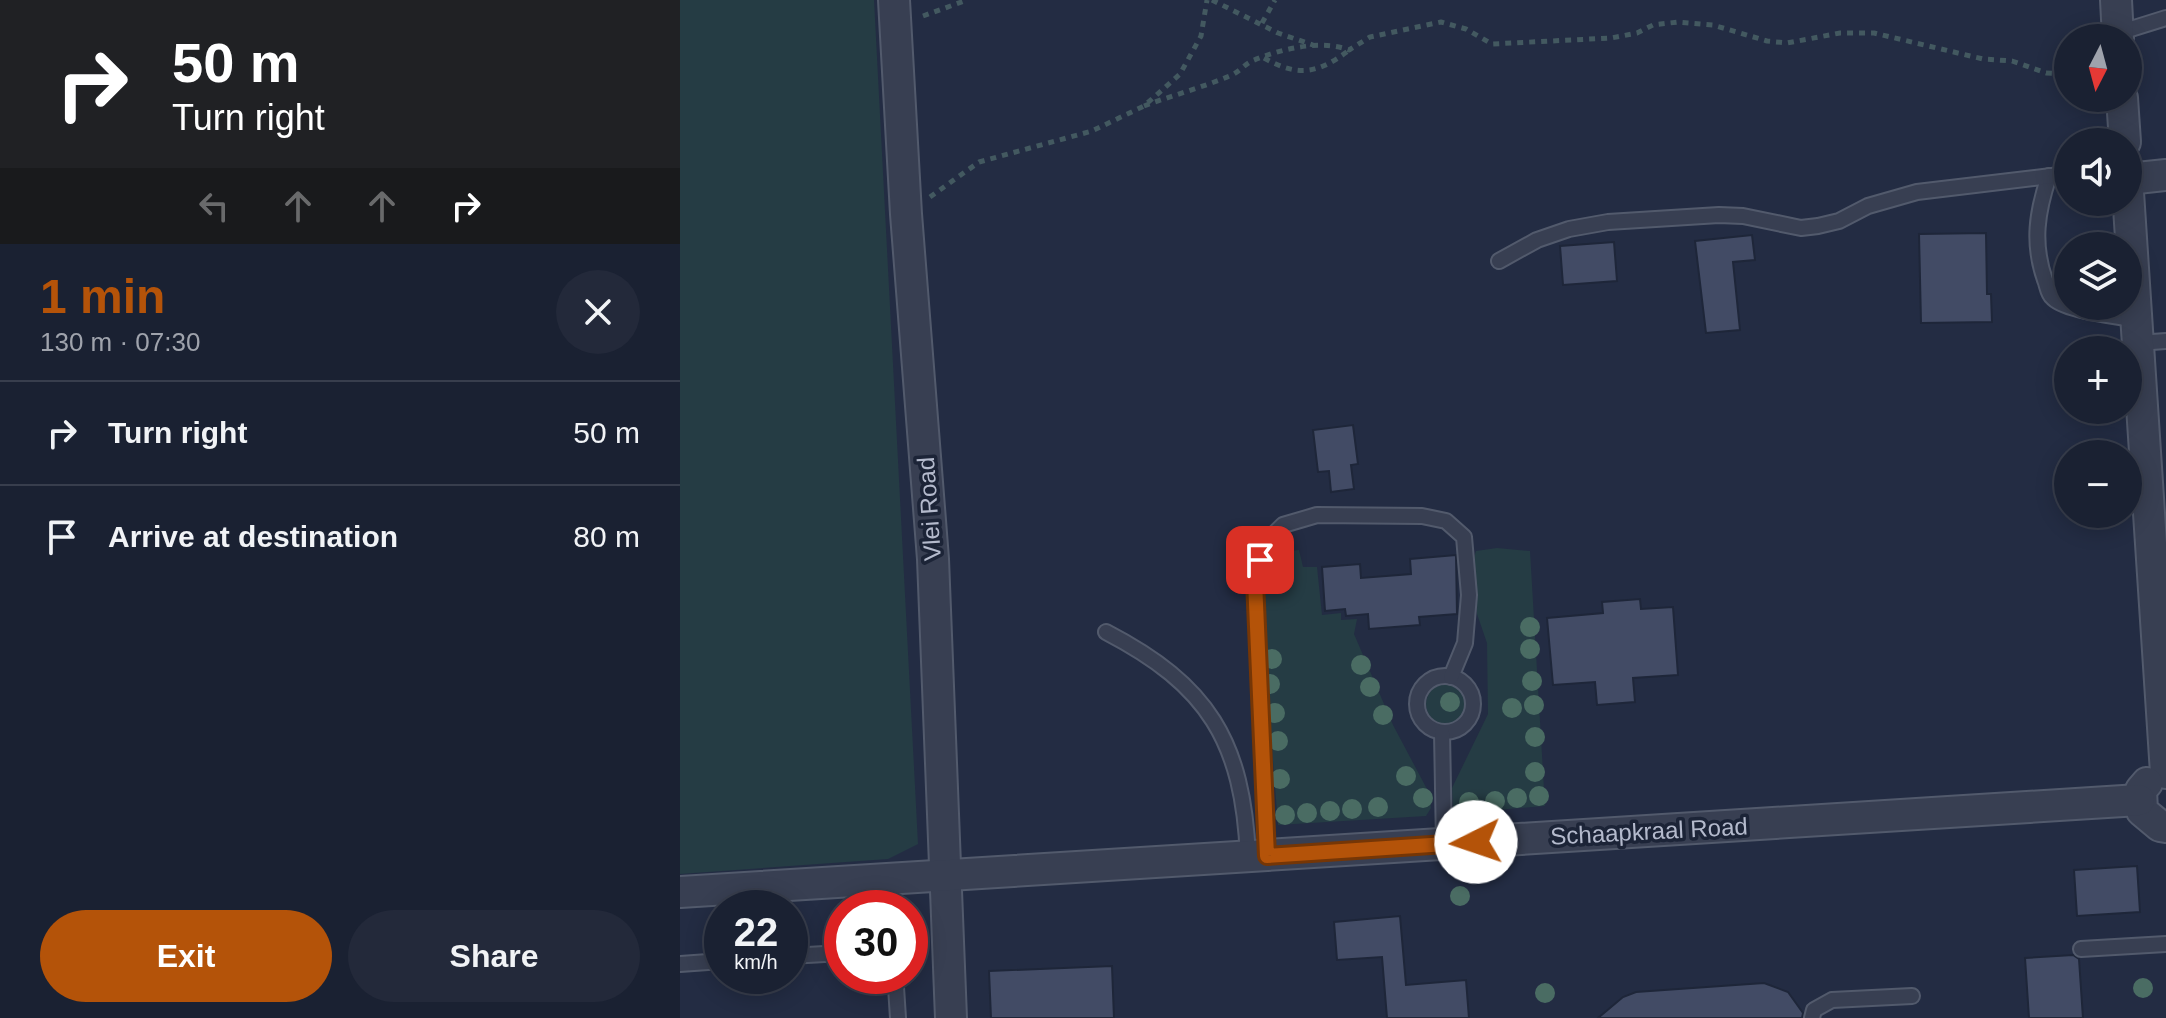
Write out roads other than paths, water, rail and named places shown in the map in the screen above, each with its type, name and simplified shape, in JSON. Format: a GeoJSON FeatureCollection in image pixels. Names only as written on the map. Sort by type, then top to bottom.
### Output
{"type":"FeatureCollection","features":[{"type":"Feature","properties":{"kind":"street"},"geometry":{"type":"LineString","coordinates":[[2116,0],[2117,24]]}},
{"type":"Feature","properties":{"kind":"street","name":"Vlei Road"},"geometry":{"type":"LineString","coordinates":[[895,13],[906,214],[933,559],[942,753],[943,876],[951,1018]]}},
{"type":"Feature","properties":{"kind":"street"},"geometry":{"type":"LineString","coordinates":[[2142,178],[2166,175]]}},
{"type":"Feature","properties":{"kind":"street"},"geometry":{"type":"LineString","coordinates":[[2131,216],[2147,335],[2166,773],[2148,782],[2141,790],[2139,800],[2142,811],[2166,827]]}},
{"type":"Feature","properties":{"kind":"street","name":"Schaapkraal Road"},"geometry":{"type":"LineString","coordinates":[[680,892],[2139,800]]}},
{"type":"Feature","properties":{"kind":"lane"},"geometry":{"type":"LineString","coordinates":[[2142,26],[2166,18]]}},
{"type":"Feature","properties":{"kind":"lane"},"geometry":{"type":"LineString","coordinates":[[1499,261],[1537,240],[1569,229],[1608,222],[1719,215],[1801,228],[1839,221],[1868,206],[1917,192],[2054,175]]}},
{"type":"Feature","properties":{"kind":"lane"},"geometry":{"type":"LineString","coordinates":[[2049,176],[2040,205],[2036,234],[2040,265],[2052,297],[2066,306],[2147,335]]}},
{"type":"Feature","properties":{"kind":"lane"},"geometry":{"type":"LineString","coordinates":[[1258,856],[1255,581],[1269,539],[1283,525],[1317,515],[1422,516],[1446,521],[1458,529],[1465,546],[1469,616],[1465,643],[1451,677]]}},
{"type":"Feature","properties":{"kind":"lane"},"geometry":{"type":"LineString","coordinates":[[1106,632],[1143,651],[1171,671],[1203,702],[1222,734],[1258,856]]}},
{"type":"Feature","properties":{"kind":"lane"},"geometry":{"type":"LineString","coordinates":[[1451,677],[1466,686],[1473,704],[1472,713],[1460,728],[1442,732],[1426,725],[1417,710],[1417,700],[1425,685],[1433,679],[1451,677]]}},
{"type":"Feature","properties":{"kind":"lane"},"geometry":{"type":"LineString","coordinates":[[1442,732],[1444,844]]}},
{"type":"Feature","properties":{"kind":"lane"},"geometry":{"type":"LineString","coordinates":[[2081,949],[2166,944]]}},
{"type":"Feature","properties":{"kind":"lane"},"geometry":{"type":"LineString","coordinates":[[680,964],[704,962]]}},
{"type":"Feature","properties":{"kind":"lane"},"geometry":{"type":"LineString","coordinates":[[896,994],[898,1018]]}},
{"type":"Feature","properties":{"kind":"lane"},"geometry":{"type":"LineString","coordinates":[[1812,1018],[1814,1010],[1832,1000],[1912,996]]}}]}
